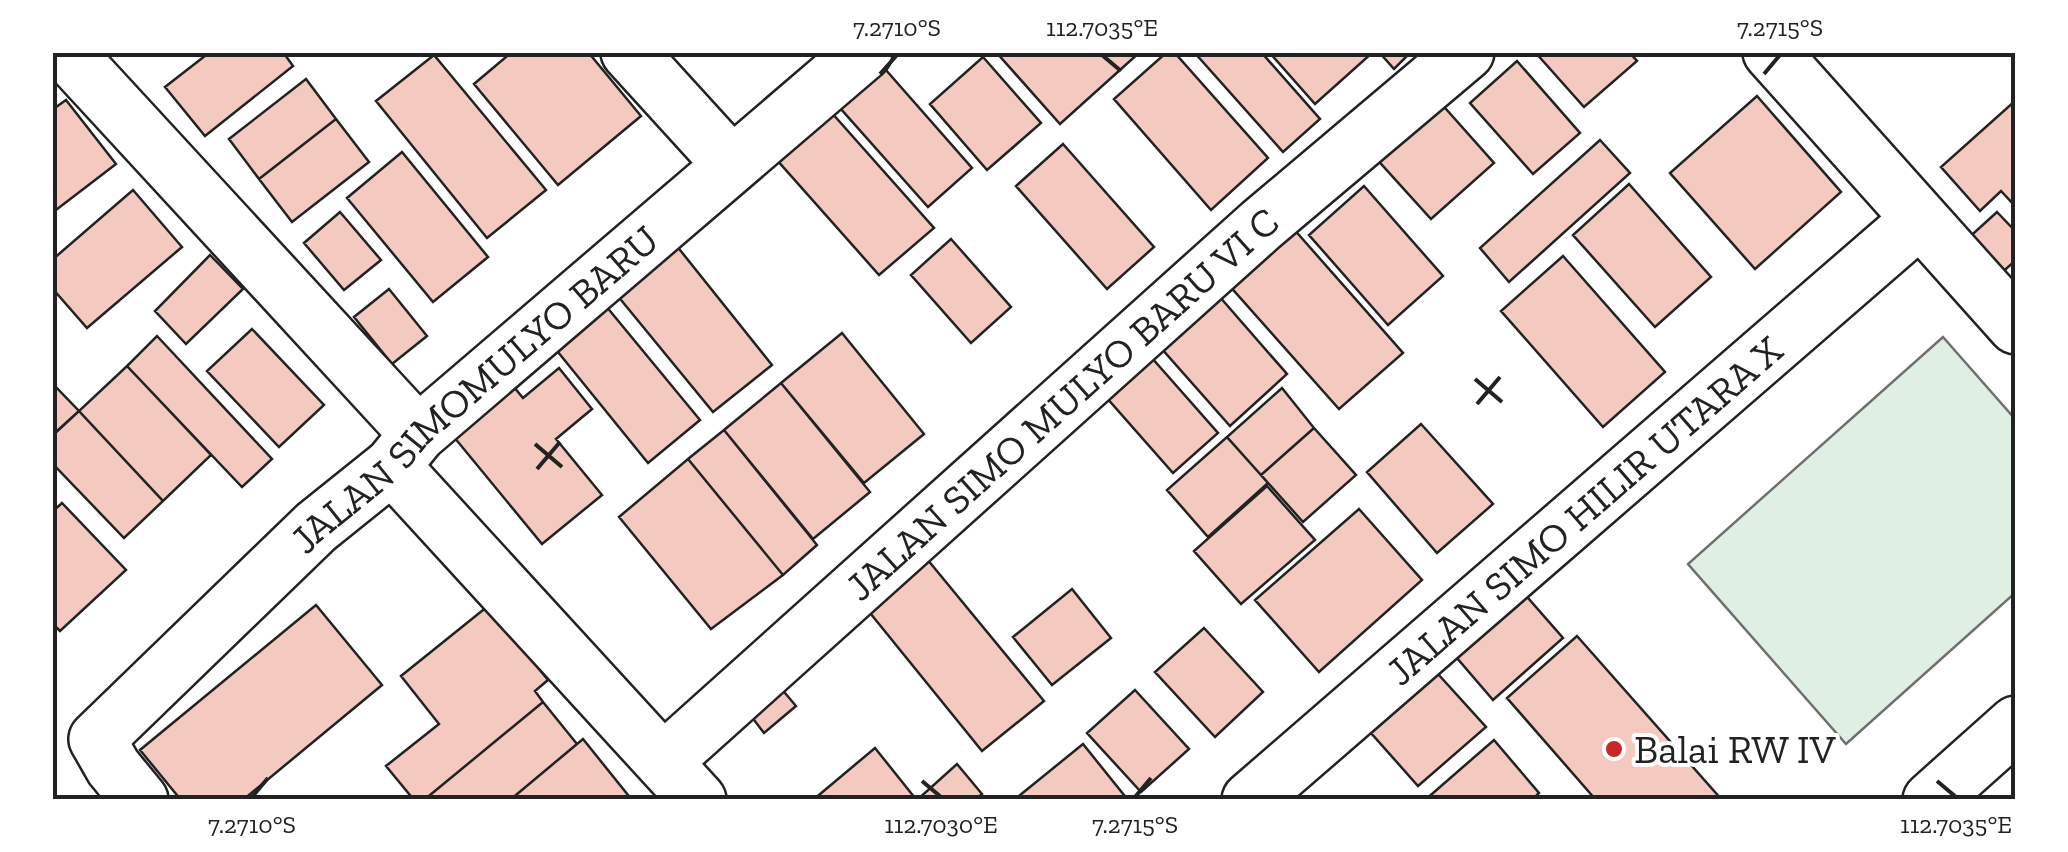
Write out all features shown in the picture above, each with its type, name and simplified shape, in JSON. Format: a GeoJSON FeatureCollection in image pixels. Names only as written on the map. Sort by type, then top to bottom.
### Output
{"type":"FeatureCollection","features":[{"type":"Feature","properties":{"kind":"street"},"geometry":{"type":"LineString","coordinates":[[66,52],[681,780]]}},
{"type":"Feature","properties":{"kind":"street"},"geometry":{"type":"LineString","coordinates":[[629,52],[731,164]]}},
{"type":"Feature","properties":{"kind":"street","name":"JALAN SIMOMULYO BARU"},"geometry":{"type":"LineString","coordinates":[[140,800],[97,739],[316,528],[864,52]]}},
{"type":"Feature","properties":{"kind":"street","name":"JALAN SIMO MULYO BARU VI C"},"geometry":{"type":"LineString","coordinates":[[681,780],[1261,225],[1466,52]]}},
{"type":"Feature","properties":{"kind":"street"},"geometry":{"type":"LineString","coordinates":[[1771,52],[2016,326]]}},
{"type":"Feature","properties":{"kind":"street","name":"JALAN SIMO HILIR UTARA X"},"geometry":{"type":"LineString","coordinates":[[1250,800],[1919,220]]}},
{"type":"Feature","properties":{"kind":"street"},"geometry":{"type":"LineString","coordinates":[[1931,800],[2016,724]]}},
{"type":"Feature","properties":{"kind":"green space"},"geometry":{"type":"Polygon","coordinates":[[[1943,337],[2015,419],[2015,593],[1846,744],[1688,564],[1943,337]]]}},
{"type":"Feature","properties":{"kind":"building"},"geometry":{"type":"Polygon","coordinates":[[[210,52],[283,52],[293,66],[205,136],[165,87],[210,52]]]}},
{"type":"Feature","properties":{"kind":"building"},"geometry":{"type":"Polygon","coordinates":[[[512,52],[588,52],[641,116],[558,185],[474,84],[512,52]]]}},
{"type":"Feature","properties":{"kind":"building"},"geometry":{"type":"Polygon","coordinates":[[[996,52],[1140,52],[1060,124],[996,52]]]}},
{"type":"Feature","properties":{"kind":"building"},"geometry":{"type":"Polygon","coordinates":[[[1167,52],[1174,52],[1268,158],[1211,210],[1114,99],[1167,52]]]}},
{"type":"Feature","properties":{"kind":"building"},"geometry":{"type":"Polygon","coordinates":[[[1194,52],[1261,52],[1320,119],[1283,152],[1194,52]]]}},
{"type":"Feature","properties":{"kind":"building"},"geometry":{"type":"Polygon","coordinates":[[[1269,52],[1371,52],[1372,53],[1315,104],[1269,52]]]}},
{"type":"Feature","properties":{"kind":"building"},"geometry":{"type":"Polygon","coordinates":[[[1379,52],[1411,52],[1394,69],[1379,52]]]}},
{"type":"Feature","properties":{"kind":"building"},"geometry":{"type":"Polygon","coordinates":[[[1535,52],[1629,52],[1637,61],[1584,107],[1535,52]]]}},
{"type":"Feature","properties":{"kind":"building"},"geometry":{"type":"Polygon","coordinates":[[[434,55],[546,190],[487,238],[376,101],[434,55]]]}},
{"type":"Feature","properties":{"kind":"building"},"geometry":{"type":"Polygon","coordinates":[[[983,57],[1041,123],[987,170],[930,104],[983,57]]]}},
{"type":"Feature","properties":{"kind":"building"},"geometry":{"type":"Polygon","coordinates":[[[878,61],[972,168],[928,207],[833,100],[878,61]]]}},
{"type":"Feature","properties":{"kind":"building"},"geometry":{"type":"Polygon","coordinates":[[[1517,61],[1580,133],[1533,174],[1470,103],[1517,61]]]}},
{"type":"Feature","properties":{"kind":"building"},"geometry":{"type":"Polygon","coordinates":[[[306,79],[336,119],[259,179],[229,139],[306,79]]]}},
{"type":"Feature","properties":{"kind":"building"},"geometry":{"type":"Polygon","coordinates":[[[1757,96],[1841,192],[1755,269],[1670,173],[1757,96]]]}},
{"type":"Feature","properties":{"kind":"building"},"geometry":{"type":"Polygon","coordinates":[[[66,100],[116,164],[52,213],[52,110],[66,100]]]}},
{"type":"Feature","properties":{"kind":"building"},"geometry":{"type":"Polygon","coordinates":[[[1438,100],[1494,163],[1431,219],[1374,156],[1438,100]]]}},
{"type":"Feature","properties":{"kind":"building"},"geometry":{"type":"Polygon","coordinates":[[[2016,100],[2016,207],[2001,191],[1980,211],[1941,167],[2016,100]]]}},
{"type":"Feature","properties":{"kind":"building"},"geometry":{"type":"Polygon","coordinates":[[[831,112],[934,228],[879,275],[777,160],[831,112]]]}},
{"type":"Feature","properties":{"kind":"building"},"geometry":{"type":"Polygon","coordinates":[[[336,119],[369,162],[292,222],[259,179],[336,119]]]}},
{"type":"Feature","properties":{"kind":"building"},"geometry":{"type":"Polygon","coordinates":[[[1600,140],[1630,173],[1509,282],[1480,248],[1600,140]]]}},
{"type":"Feature","properties":{"kind":"building"},"geometry":{"type":"Polygon","coordinates":[[[1063,144],[1154,247],[1107,289],[1016,186],[1063,144]]]}},
{"type":"Feature","properties":{"kind":"building"},"geometry":{"type":"Polygon","coordinates":[[[402,152],[488,257],[433,302],[347,198],[402,152]]]}},
{"type":"Feature","properties":{"kind":"building"},"geometry":{"type":"Polygon","coordinates":[[[1629,184],[1711,277],[1655,327],[1573,235],[1629,184]]]}},
{"type":"Feature","properties":{"kind":"building"},"geometry":{"type":"Polygon","coordinates":[[[1364,186],[1443,276],[1388,325],[1309,235],[1364,186]]]}},
{"type":"Feature","properties":{"kind":"building"},"geometry":{"type":"Polygon","coordinates":[[[133,190],[182,247],[87,328],[52,288],[52,260],[133,190]]]}},
{"type":"Feature","properties":{"kind":"building"},"geometry":{"type":"Polygon","coordinates":[[[340,212],[381,260],[344,290],[304,243],[340,212]]]}},
{"type":"Feature","properties":{"kind":"building"},"geometry":{"type":"Polygon","coordinates":[[[1997,212],[2016,232],[2016,260],[1997,277],[1965,241],[1997,212]]]}},
{"type":"Feature","properties":{"kind":"building"},"geometry":{"type":"Polygon","coordinates":[[[1292,227],[1403,353],[1339,409],[1228,284],[1292,227]]]}},
{"type":"Feature","properties":{"kind":"building"},"geometry":{"type":"Polygon","coordinates":[[[951,239],[1011,307],[971,343],[911,275],[951,239]]]}},
{"type":"Feature","properties":{"kind":"building"},"geometry":{"type":"Polygon","coordinates":[[[672,240],[772,365],[713,412],[612,289],[672,240]]]}},
{"type":"Feature","properties":{"kind":"building"},"geometry":{"type":"Polygon","coordinates":[[[210,255],[243,289],[186,344],[155,311],[210,255]]]}},
{"type":"Feature","properties":{"kind":"building"},"geometry":{"type":"Polygon","coordinates":[[[1563,256],[1665,372],[1603,427],[1501,311],[1563,256]]]}},
{"type":"Feature","properties":{"kind":"building"},"geometry":{"type":"Polygon","coordinates":[[[1212,288],[1287,374],[1230,426],[1154,340],[1212,288]]]}},
{"type":"Feature","properties":{"kind":"building"},"geometry":{"type":"Polygon","coordinates":[[[389,289],[427,336],[392,364],[354,317],[389,289]]]}},
{"type":"Feature","properties":{"kind":"building"},"geometry":{"type":"Polygon","coordinates":[[[601,300],[700,420],[648,463],[549,341],[601,300]]]}},
{"type":"Feature","properties":{"kind":"building"},"geometry":{"type":"Polygon","coordinates":[[[252,329],[324,405],[279,447],[207,371],[252,329]]]}},
{"type":"Feature","properties":{"kind":"building"},"geometry":{"type":"Polygon","coordinates":[[[842,333],[924,434],[864,483],[781,383],[842,333]]]}},
{"type":"Feature","properties":{"kind":"building"},"geometry":{"type":"Polygon","coordinates":[[[157,336],[272,459],[242,487],[127,366],[157,336]]]}},
{"type":"Feature","properties":{"kind":"building"},"geometry":{"type":"Polygon","coordinates":[[[1144,349],[1218,433],[1173,473],[1099,389],[1144,349]]]}},
{"type":"Feature","properties":{"kind":"building"},"geometry":{"type":"Polygon","coordinates":[[[127,366],[211,455],[163,501],[79,411],[127,366]]]}},
{"type":"Feature","properties":{"kind":"building"},"geometry":{"type":"Polygon","coordinates":[[[559,368],[592,409],[556,439],[602,495],[542,544],[449,431],[509,381],[523,398],[559,368]]]}},
{"type":"Feature","properties":{"kind":"building"},"geometry":{"type":"Polygon","coordinates":[[[52,383],[79,411],[57,431],[52,426],[52,383]]]}},
{"type":"Feature","properties":{"kind":"building"},"geometry":{"type":"Polygon","coordinates":[[[781,383],[870,492],[813,539],[724,430],[781,383]]]}},
{"type":"Feature","properties":{"kind":"building"},"geometry":{"type":"Polygon","coordinates":[[[1282,388],[1314,428],[1261,475],[1227,437],[1282,388]]]}},
{"type":"Feature","properties":{"kind":"building"},"geometry":{"type":"Polygon","coordinates":[[[79,411],[163,501],[124,538],[52,463],[52,436],[79,411]]]}},
{"type":"Feature","properties":{"kind":"building"},"geometry":{"type":"Polygon","coordinates":[[[1421,424],[1493,504],[1437,553],[1367,472],[1421,424]]]}},
{"type":"Feature","properties":{"kind":"building"},"geometry":{"type":"Polygon","coordinates":[[[1314,428],[1356,475],[1303,522],[1261,475],[1314,428]]]}},
{"type":"Feature","properties":{"kind":"building"},"geometry":{"type":"Polygon","coordinates":[[[724,430],[817,545],[783,575],[688,459],[724,430]]]}},
{"type":"Feature","properties":{"kind":"building"},"geometry":{"type":"Polygon","coordinates":[[[1227,437],[1268,483],[1208,537],[1167,490],[1227,437]]]}},
{"type":"Feature","properties":{"kind":"building"},"geometry":{"type":"Polygon","coordinates":[[[688,459],[783,575],[711,629],[619,517],[688,459]]]}},
{"type":"Feature","properties":{"kind":"building"},"geometry":{"type":"Polygon","coordinates":[[[1267,486],[1315,540],[1241,604],[1194,551],[1267,486]]]}},
{"type":"Feature","properties":{"kind":"building"},"geometry":{"type":"Polygon","coordinates":[[[62,503],[126,570],[60,631],[52,623],[52,512],[62,503]]]}},
{"type":"Feature","properties":{"kind":"building"},"geometry":{"type":"Polygon","coordinates":[[[1359,509],[1422,580],[1319,672],[1255,600],[1359,509]]]}},
{"type":"Feature","properties":{"kind":"building"},"geometry":{"type":"Polygon","coordinates":[[[927,559],[1044,701],[982,751],[866,608],[927,559]]]}},
{"type":"Feature","properties":{"kind":"building"},"geometry":{"type":"Polygon","coordinates":[[[1514,582],[1563,638],[1493,700],[1445,644],[1514,582]]]}},
{"type":"Feature","properties":{"kind":"building"},"geometry":{"type":"Polygon","coordinates":[[[1072,589],[1111,638],[1052,685],[1013,637],[1072,589]]]}},
{"type":"Feature","properties":{"kind":"building"},"geometry":{"type":"Polygon","coordinates":[[[316,605],[382,685],[243,800],[181,800],[140,750],[316,605]]]}},
{"type":"Feature","properties":{"kind":"building"},"geometry":{"type":"Polygon","coordinates":[[[488,606],[548,680],[535,691],[543,702],[424,800],[414,800],[386,766],[439,724],[401,676],[488,606]]]}},
{"type":"Feature","properties":{"kind":"building"},"geometry":{"type":"Polygon","coordinates":[[[1204,628],[1263,692],[1215,737],[1155,672],[1204,628]]]}},
{"type":"Feature","properties":{"kind":"building","name":"Balai RW IV"},"geometry":{"type":"Polygon","coordinates":[[[1577,636],[1722,800],[1596,800],[1507,698],[1577,636]]]}},
{"type":"Feature","properties":{"kind":"building"},"geometry":{"type":"Polygon","coordinates":[[[769,674],[796,706],[764,733],[738,699],[769,674]]]}},
{"type":"Feature","properties":{"kind":"building"},"geometry":{"type":"Polygon","coordinates":[[[1438,674],[1486,727],[1418,786],[1371,733],[1438,674]]]}},
{"type":"Feature","properties":{"kind":"building"},"geometry":{"type":"Polygon","coordinates":[[[1135,690],[1189,749],[1141,792],[1087,733],[1135,690]]]}},
{"type":"Feature","properties":{"kind":"building"},"geometry":{"type":"Polygon","coordinates":[[[543,702],[577,744],[510,800],[424,800],[543,702]]]}},
{"type":"Feature","properties":{"kind":"building"},"geometry":{"type":"Polygon","coordinates":[[[583,739],[632,800],[510,800],[583,739]]]}},
{"type":"Feature","properties":{"kind":"building"},"geometry":{"type":"Polygon","coordinates":[[[1494,740],[1539,793],[1532,800],[1425,800],[1494,740]]]}},
{"type":"Feature","properties":{"kind":"building"},"geometry":{"type":"Polygon","coordinates":[[[1083,744],[1128,800],[1014,800],[1083,744]]]}},
{"type":"Feature","properties":{"kind":"building"},"geometry":{"type":"Polygon","coordinates":[[[875,748],[915,798],[813,800],[875,748]]]}},
{"type":"Feature","properties":{"kind":"building"},"geometry":{"type":"Polygon","coordinates":[[[957,764],[982,794],[975,800],[917,800],[957,764]]]}},
{"type":"Feature","properties":{"kind":"place","name":"Balai RW IV"},"geometry":{"type":"Point","coordinates":[1614,749]}}]}
